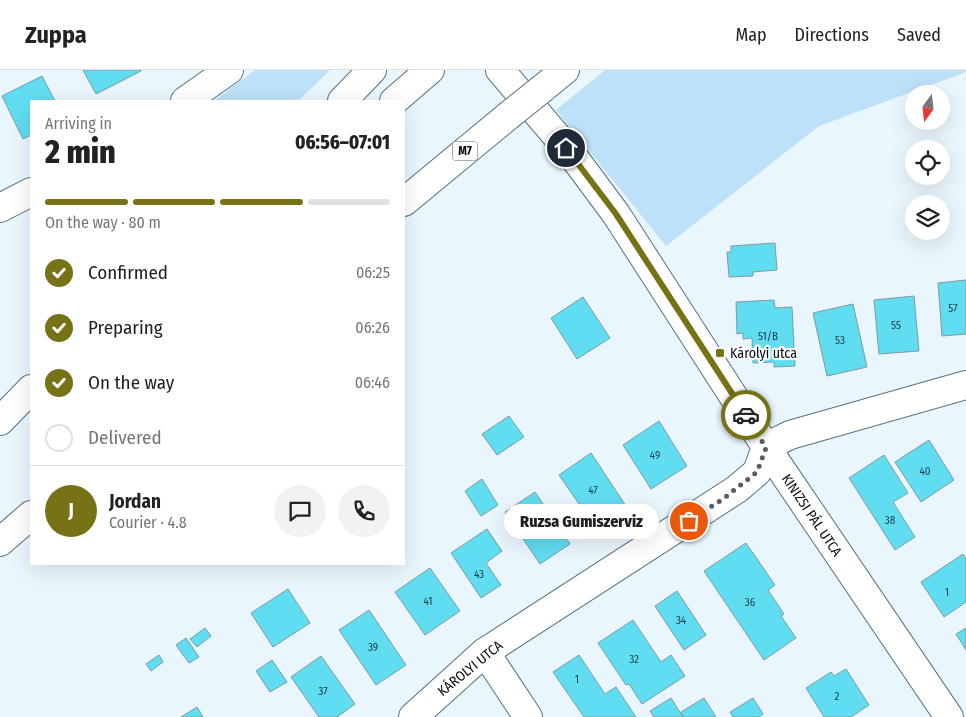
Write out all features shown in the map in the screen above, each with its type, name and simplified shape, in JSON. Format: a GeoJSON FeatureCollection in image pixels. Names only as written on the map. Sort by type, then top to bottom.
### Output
{"type":"FeatureCollection","features":[{"type":"Feature","properties":{"kind":"main road"},"geometry":{"type":"LineString","coordinates":[[186,100],[229,70]]}},
{"type":"Feature","properties":{"kind":"main road"},"geometry":{"type":"LineString","coordinates":[[343,100],[372,70]]}},
{"type":"Feature","properties":{"kind":"main road"},"geometry":{"type":"LineString","coordinates":[[395,100],[430,70]]}},
{"type":"Feature","properties":{"kind":"main road","name":"KINIZSI PÁL UTCA"},"geometry":{"type":"LineString","coordinates":[[500,70],[566,148],[616,214],[766,448],[949,717]]}},
{"type":"Feature","properties":{"kind":"main road","name":"M7"},"geometry":{"type":"LineString","coordinates":[[405,201],[565,70]]}},
{"type":"Feature","properties":{"kind":"main road"},"geometry":{"type":"LineString","coordinates":[[0,208],[30,193]]}},
{"type":"Feature","properties":{"kind":"main road"},"geometry":{"type":"LineString","coordinates":[[766,448],[790,435],[966,385]]}},
{"type":"Feature","properties":{"kind":"main road"},"geometry":{"type":"LineString","coordinates":[[0,420],[30,390]]}},
{"type":"Feature","properties":{"kind":"main road"},"geometry":{"type":"LineString","coordinates":[[0,440],[30,415]]}},
{"type":"Feature","properties":{"kind":"main road","name":"KÁROLYI UTCA"},"geometry":{"type":"LineString","coordinates":[[414,717],[485,652],[737,489],[757,472],[766,448]]}},
{"type":"Feature","properties":{"kind":"main road"},"geometry":{"type":"LineString","coordinates":[[0,542],[30,516]]}},
{"type":"Feature","properties":{"kind":"main road"},"geometry":{"type":"LineString","coordinates":[[485,652],[528,717]]}},
{"type":"Feature","properties":{"kind":"shaded area"},"geometry":{"type":"Polygon","coordinates":[[[255,70],[330,70],[299,100],[215,100],[255,70]]]}},
{"type":"Feature","properties":{"kind":"shaded area"},"geometry":{"type":"Polygon","coordinates":[[[605,70],[966,70],[966,72],[931,85],[905,85],[905,94],[819,126],[666,246],[556,110],[605,70]]]}},
{"type":"Feature","properties":{"kind":"building"},"geometry":{"type":"Polygon","coordinates":[[[83,70],[141,70],[141,71],[96,94],[83,70]]]}},
{"type":"Feature","properties":{"kind":"building"},"geometry":{"type":"Polygon","coordinates":[[[42,76],[54,100],[30,100],[30,136],[23,139],[2,96],[42,76]]]}},
{"type":"Feature","properties":{"kind":"building"},"geometry":{"type":"Polygon","coordinates":[[[775,243],[777,270],[753,272],[753,276],[729,277],[727,252],[731,252],[731,246],[775,243]]]}},
{"type":"Feature","properties":{"kind":"building"},"geometry":{"type":"Polygon","coordinates":[[[966,280],[966,334],[942,336],[938,283],[966,280]]]}},
{"type":"Feature","properties":{"kind":"building"},"geometry":{"type":"Polygon","coordinates":[[[914,296],[919,351],[879,354],[874,300],[914,296]]]}},
{"type":"Feature","properties":{"kind":"building"},"geometry":{"type":"Polygon","coordinates":[[[583,297],[610,338],[577,359],[551,318],[583,297]]]}},
{"type":"Feature","properties":{"kind":"building"},"geometry":{"type":"Polygon","coordinates":[[[774,300],[775,308],[792,307],[795,366],[774,367],[774,362],[753,363],[752,338],[743,339],[743,333],[737,334],[736,302],[774,300]]]}},
{"type":"Feature","properties":{"kind":"building"},"geometry":{"type":"Polygon","coordinates":[[[853,304],[867,367],[827,376],[813,313],[853,304]]]}},
{"type":"Feature","properties":{"kind":"building"},"geometry":{"type":"Polygon","coordinates":[[[509,416],[524,437],[497,455],[482,434],[509,416]]]}},
{"type":"Feature","properties":{"kind":"building"},"geometry":{"type":"Polygon","coordinates":[[[659,421],[687,466],[651,489],[623,445],[659,421]]]}},
{"type":"Feature","properties":{"kind":"building"},"geometry":{"type":"Polygon","coordinates":[[[929,440],[954,480],[921,502],[895,462],[929,440]]]}},
{"type":"Feature","properties":{"kind":"building"},"geometry":{"type":"Polygon","coordinates":[[[591,453],[626,506],[595,527],[559,475],[591,453]]]}},
{"type":"Feature","properties":{"kind":"building"},"geometry":{"type":"Polygon","coordinates":[[[884,455],[908,493],[893,502],[915,537],[895,550],[849,478],[884,455]]]}},
{"type":"Feature","properties":{"kind":"building"},"geometry":{"type":"Polygon","coordinates":[[[482,479],[498,505],[481,516],[465,491],[482,479]]]}},
{"type":"Feature","properties":{"kind":"building"},"geometry":{"type":"Polygon","coordinates":[[[535,492],[570,544],[540,564],[505,512],[535,492]]]}},
{"type":"Feature","properties":{"kind":"building"},"geometry":{"type":"Polygon","coordinates":[[[487,529],[502,551],[486,563],[501,585],[481,598],[451,553],[487,529]]]}},
{"type":"Feature","properties":{"kind":"building"},"geometry":{"type":"Polygon","coordinates":[[[746,543],[775,585],[768,590],[784,614],[781,616],[796,638],[764,660],[704,571],[746,543]]]}},
{"type":"Feature","properties":{"kind":"building"},"geometry":{"type":"Polygon","coordinates":[[[963,554],[966,559],[966,602],[944,617],[921,582],[963,554]]]}},
{"type":"Feature","properties":{"kind":"building"},"geometry":{"type":"Polygon","coordinates":[[[430,568],[460,611],[425,635],[395,592],[430,568]]]}},
{"type":"Feature","properties":{"kind":"building"},"geometry":{"type":"Polygon","coordinates":[[[288,589],[310,623],[273,647],[251,613],[288,589]]]}},
{"type":"Feature","properties":{"kind":"building"},"geometry":{"type":"Polygon","coordinates":[[[677,591],[706,635],[684,650],[655,606],[677,591]]]}},
{"type":"Feature","properties":{"kind":"building"},"geometry":{"type":"Polygon","coordinates":[[[369,610],[406,665],[376,685],[339,630],[369,610]]]}},
{"type":"Feature","properties":{"kind":"building"},"geometry":{"type":"Polygon","coordinates":[[[633,620],[661,662],[671,655],[685,676],[642,704],[629,684],[626,685],[598,643],[633,620]]]}},
{"type":"Feature","properties":{"kind":"building"},"geometry":{"type":"Polygon","coordinates":[[[205,628],[211,636],[197,647],[190,639],[205,628]]]}},
{"type":"Feature","properties":{"kind":"building"},"geometry":{"type":"Polygon","coordinates":[[[966,628],[966,650],[956,634],[966,628]]]}},
{"type":"Feature","properties":{"kind":"building"},"geometry":{"type":"Polygon","coordinates":[[[186,638],[199,657],[189,663],[176,645],[186,638]]]}},
{"type":"Feature","properties":{"kind":"building"},"geometry":{"type":"Polygon","coordinates":[[[159,655],[163,662],[151,671],[146,664],[159,655]]]}},
{"type":"Feature","properties":{"kind":"building"},"geometry":{"type":"Polygon","coordinates":[[[579,655],[605,694],[616,687],[636,717],[584,717],[553,672],[579,655]]]}},
{"type":"Feature","properties":{"kind":"building"},"geometry":{"type":"Polygon","coordinates":[[[321,656],[355,704],[337,717],[319,717],[291,677],[321,656]]]}},
{"type":"Feature","properties":{"kind":"building"},"geometry":{"type":"Polygon","coordinates":[[[272,660],[287,682],[270,692],[256,671],[272,660]]]}},
{"type":"Feature","properties":{"kind":"building"},"geometry":{"type":"Polygon","coordinates":[[[846,669],[869,705],[851,717],[824,717],[806,688],[831,672],[834,676],[846,669]]]}},
{"type":"Feature","properties":{"kind":"building"},"geometry":{"type":"Polygon","coordinates":[[[671,698],[683,717],[654,717],[650,711],[671,698]]]}},
{"type":"Feature","properties":{"kind":"building"},"geometry":{"type":"Polygon","coordinates":[[[704,698],[716,717],[684,717],[681,712],[704,698]]]}},
{"type":"Feature","properties":{"kind":"building"},"geometry":{"type":"Polygon","coordinates":[[[753,698],[763,714],[759,717],[733,717],[730,712],[753,698]]]}},
{"type":"Feature","properties":{"kind":"building"},"geometry":{"type":"Polygon","coordinates":[[[197,707],[203,717],[181,717],[197,707]]]}},
{"type":"Feature","properties":{"kind":"way so far"},"geometry":{"type":"LineString","coordinates":[[689,521],[723,499],[757,472],[766,448],[746,415]]}},
{"type":"Feature","properties":{"kind":"place","name":"Károlyi utca"},"geometry":{"type":"Point","coordinates":[720,353]}},
{"type":"Feature","properties":{"kind":"place","name":"Ruzsa Gumiszerviz"},"geometry":{"type":"Point","coordinates":[689,521]}},
{"type":"Feature","properties":{"kind":"route"},"geometry":{"type":"LineString","coordinates":[[566,148],[616,214],[746,415]]}}]}
